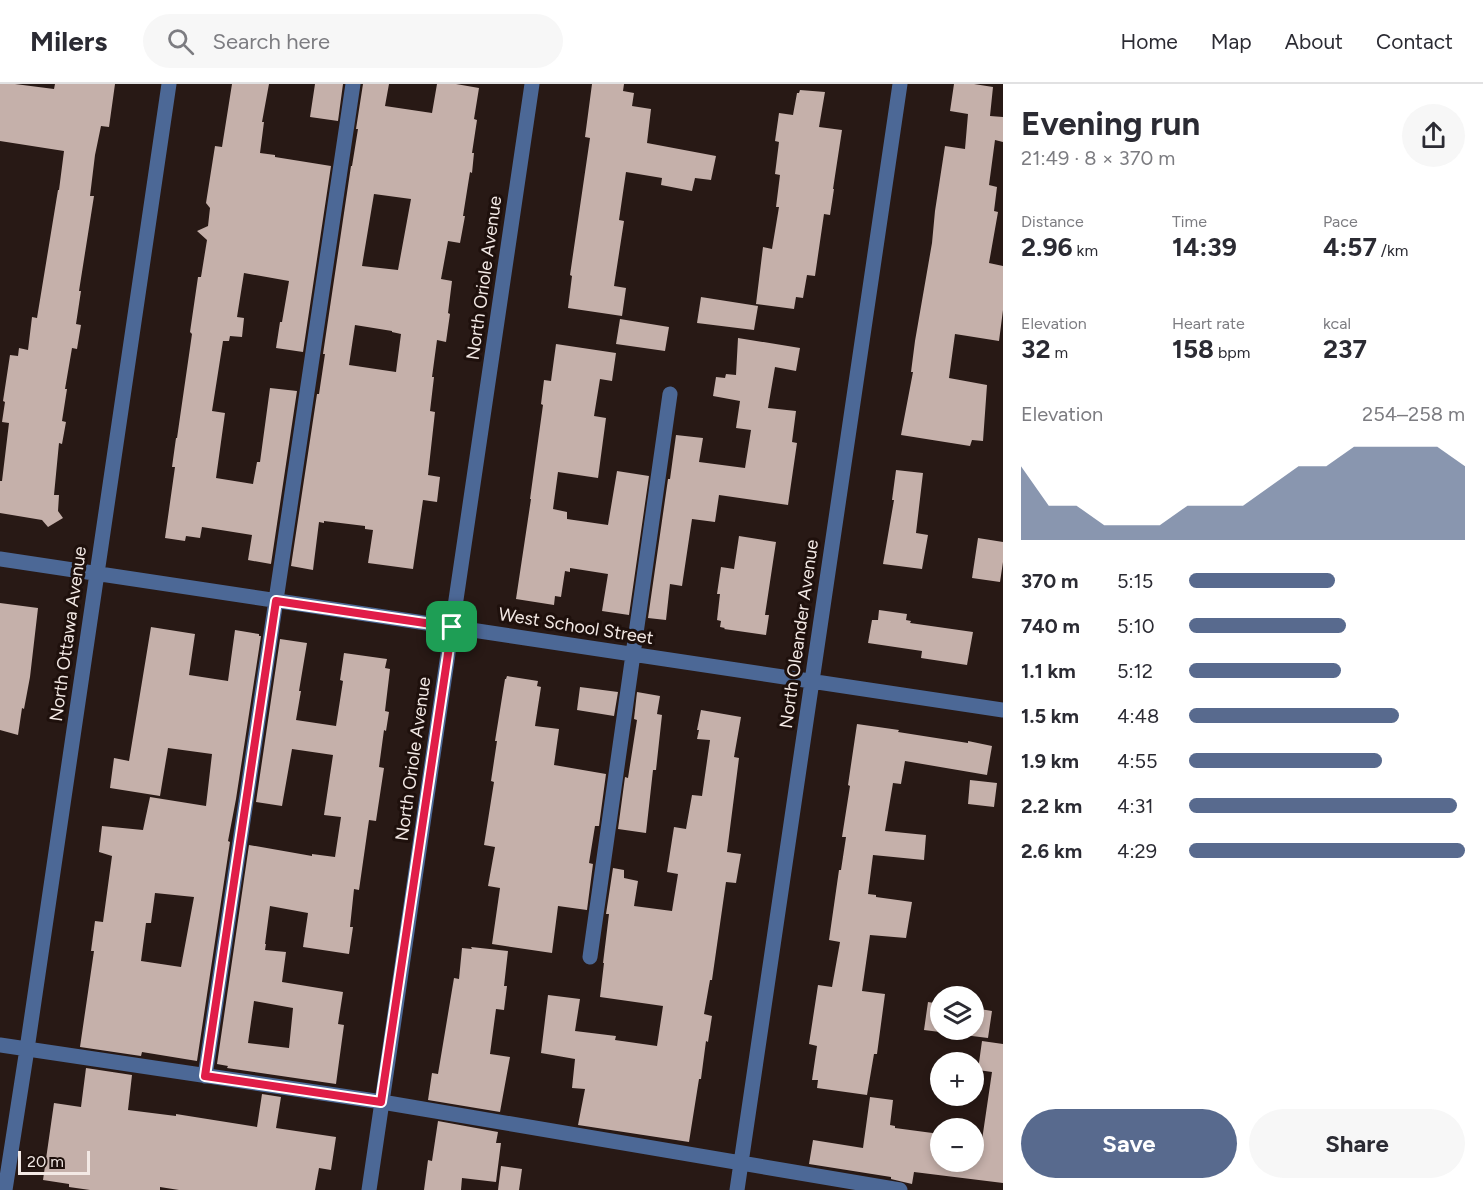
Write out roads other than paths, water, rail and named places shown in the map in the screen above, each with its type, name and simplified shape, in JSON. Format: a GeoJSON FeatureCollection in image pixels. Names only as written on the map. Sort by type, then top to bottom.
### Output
{"type":"FeatureCollection","features":[{"type":"Feature","properties":{"kind":"street","name":"North Ottawa Avenue"},"geometry":{"type":"LineString","coordinates":[[5,1190],[169,84]]}},
{"type":"Feature","properties":{"kind":"street"},"geometry":{"type":"LineString","coordinates":[[205,1076],[353,84]]}},
{"type":"Feature","properties":{"kind":"street","name":"North Oriole Avenue"},"geometry":{"type":"LineString","coordinates":[[369,1190],[532,84]]}},
{"type":"Feature","properties":{"kind":"street","name":"North Oleander Avenue"},"geometry":{"type":"LineString","coordinates":[[737,1190],[900,84]]}},
{"type":"Feature","properties":{"kind":"street"},"geometry":{"type":"LineString","coordinates":[[590,957],[670,394]]}},
{"type":"Feature","properties":{"kind":"street","name":"West School Street"},"geometry":{"type":"LineString","coordinates":[[0,560],[1003,710]]}},
{"type":"Feature","properties":{"kind":"street"},"geometry":{"type":"LineString","coordinates":[[0,1045],[381,1102],[900,1190]]}}]}
